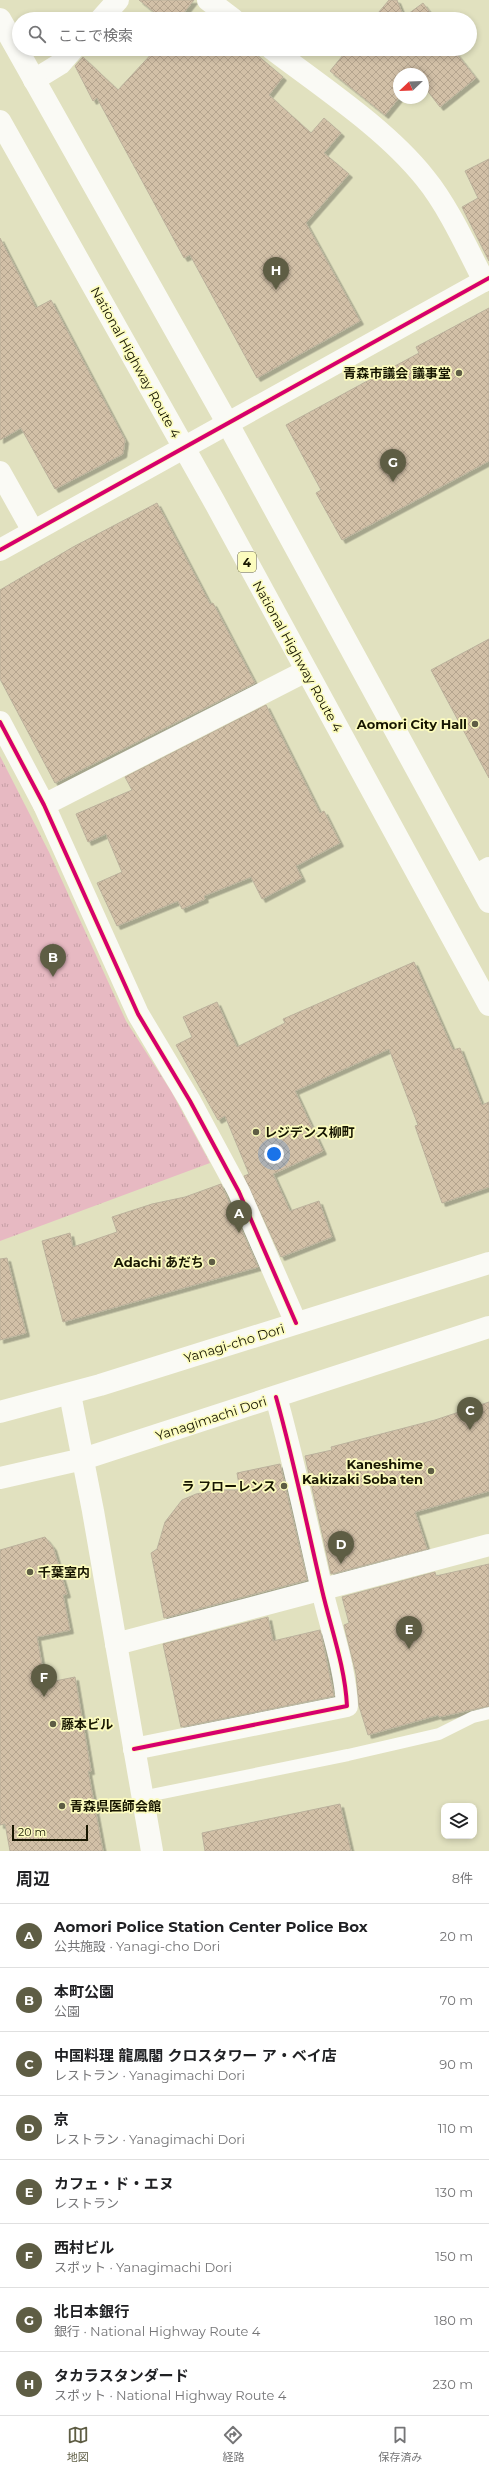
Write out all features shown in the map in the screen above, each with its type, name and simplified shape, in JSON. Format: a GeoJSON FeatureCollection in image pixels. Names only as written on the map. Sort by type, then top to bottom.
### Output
{"type":"FeatureCollection","features":[{"type":"Feature","properties":{"kind":"main road"},"geometry":{"type":"LineString","coordinates":[[107,12],[118,0]]}},
{"type":"Feature","properties":{"kind":"main road"},"geometry":{"type":"LineString","coordinates":[[208,0],[224,12]]}},
{"type":"Feature","properties":{"kind":"main road"},"geometry":{"type":"LineString","coordinates":[[0,19],[12,41]]}},
{"type":"Feature","properties":{"kind":"main road"},"geometry":{"type":"LineString","coordinates":[[21,56],[482,872],[489,902]]}},
{"type":"Feature","properties":{"kind":"main road"},"geometry":{"type":"LineString","coordinates":[[34,80],[60,64],[67,56]]}},
{"type":"Feature","properties":{"kind":"main road"},"geometry":{"type":"LineString","coordinates":[[0,550],[486,279],[441,202],[426,179],[407,157],[281,56]]}},
{"type":"Feature","properties":{"kind":"main road","name":"National Highway Route 4"},"geometry":{"type":"LineString","coordinates":[[0,121],[184,448],[489,1005]]}},
{"type":"Feature","properties":{"kind":"main road"},"geometry":{"type":"LineString","coordinates":[[0,472],[33,531]]}},
{"type":"Feature","properties":{"kind":"main road"},"geometry":{"type":"LineString","coordinates":[[44,805],[306,671]]}},
{"type":"Feature","properties":{"kind":"main road"},"geometry":{"type":"LineString","coordinates":[[0,722],[44,805],[138,1014],[217,1149],[239,1192],[296,1323]]}},
{"type":"Feature","properties":{"kind":"main road","name":"Yanagi-cho Dori"},"geometry":{"type":"LineString","coordinates":[[0,1412],[70,1394],[489,1263]]}},
{"type":"Feature","properties":{"kind":"main road","name":"Yanagimachi Dori"},"geometry":{"type":"LineString","coordinates":[[0,1478],[83,1459],[489,1327]]}},
{"type":"Feature","properties":{"kind":"main road"},"geometry":{"type":"LineString","coordinates":[[70,1394],[83,1459],[152,1851]]}},
{"type":"Feature","properties":{"kind":"main road"},"geometry":{"type":"LineString","coordinates":[[134,1749],[347,1706],[346,1683],[322,1591],[288,1439],[276,1397]]}},
{"type":"Feature","properties":{"kind":"main road"},"geometry":{"type":"LineString","coordinates":[[116,1644],[322,1591],[489,1545]]}},
{"type":"Feature","properties":{"kind":"lane"},"geometry":{"type":"LineString","coordinates":[[142,1798],[348,1755],[439,1734],[472,1717],[489,1713]]}},
{"type":"Feature","properties":{"kind":"green space"},"geometry":{"type":"Polygon","coordinates":[[[0,756],[49,852],[126,1021],[171,1091],[210,1163],[0,1241],[0,756]]]}},
{"type":"Feature","properties":{"kind":"building"},"geometry":{"type":"Polygon","coordinates":[[[139,0],[194,0],[185,12],[154,12],[139,0]]]}},
{"type":"Feature","properties":{"kind":"building"},"geometry":{"type":"Polygon","coordinates":[[[389,0],[397,0],[402,12],[379,12],[389,0]]]}},
{"type":"Feature","properties":{"kind":"building"},"geometry":{"type":"Polygon","coordinates":[[[423,3],[430,12],[411,12],[423,3]]]}},
{"type":"Feature","properties":{"kind":"building"},"geometry":{"type":"Polygon","coordinates":[[[150,56],[258,56],[283,77],[269,95],[311,133],[324,118],[341,133],[324,153],[349,174],[306,223],[360,321],[257,378],[190,255],[184,258],[97,98],[93,101],[75,66],[83,57],[118,90],[150,56]]]}},
{"type":"Feature","properties":{"kind":"building"},"geometry":{"type":"Polygon","coordinates":[[[342,56],[459,56],[476,78],[440,107],[429,93],[429,68],[393,68],[394,104],[385,115],[330,71],[342,56]]]}},
{"type":"Feature","properties":{"kind":"building"},"geometry":{"type":"Polygon","coordinates":[[[489,159],[489,261],[462,207],[478,198],[465,171],[489,159]]]}},
{"type":"Feature","properties":{"kind":"building"},"geometry":{"type":"Polygon","coordinates":[[[0,238],[36,308],[51,300],[125,440],[123,454],[55,489],[21,428],[0,440],[0,238]]]}},
{"type":"Feature","properties":{"kind":"building"},"geometry":{"type":"Polygon","coordinates":[[[489,308],[489,461],[342,540],[316,493],[321,490],[286,425],[419,353],[416,347],[489,308]]]}},
{"type":"Feature","properties":{"kind":"building"},"geometry":{"type":"Polygon","coordinates":[[[157,503],[210,604],[213,603],[255,683],[55,783],[0,679],[0,590],[73,547],[157,503]]]}},
{"type":"Feature","properties":{"kind":"building","name":"Aomori City Hall"},"geometry":{"type":"Polygon","coordinates":[[[489,639],[489,778],[431,670],[489,639]]]}},
{"type":"Feature","properties":{"kind":"building"},"geometry":{"type":"Polygon","coordinates":[[[266,705],[320,813],[324,811],[340,843],[296,866],[302,878],[262,899],[251,877],[204,896],[205,899],[182,909],[178,901],[117,926],[97,883],[122,872],[106,834],[88,842],[76,814],[132,790],[125,777],[266,705]]]}},
{"type":"Feature","properties":{"kind":"building"},"geometry":{"type":"Polygon","coordinates":[[[414,962],[453,1050],[460,1048],[482,1105],[489,1102],[489,1187],[442,1203],[415,1126],[418,1125],[389,1049],[295,1091],[323,1151],[273,1174],[290,1211],[319,1201],[332,1237],[281,1257],[244,1176],[249,1174],[225,1116],[218,1120],[176,1045],[192,1037],[183,1017],[217,1002],[237,1047],[285,1023],[283,1019],[414,962]]]}},
{"type":"Feature","properties":{"kind":"building"},"geometry":{"type":"Polygon","coordinates":[[[221,1184],[258,1267],[63,1322],[42,1241],[70,1233],[73,1247],[117,1232],[112,1217],[152,1204],[185,1197],[221,1184]]]}},
{"type":"Feature","properties":{"kind":"building"},"geometry":{"type":"Polygon","coordinates":[[[7,1258],[26,1333],[0,1340],[0,1259],[7,1258]]]}},
{"type":"Feature","properties":{"kind":"building"},"geometry":{"type":"Polygon","coordinates":[[[489,1402],[489,1491],[415,1512],[427,1549],[331,1574],[305,1456],[332,1450],[331,1447],[435,1420],[489,1402]]]}},
{"type":"Feature","properties":{"kind":"building"},"geometry":{"type":"Polygon","coordinates":[[[280,1464],[307,1580],[164,1618],[151,1553],[157,1549],[165,1522],[182,1500],[196,1494],[218,1490],[240,1490],[237,1473],[280,1464]]]}},
{"type":"Feature","properties":{"kind":"building"},"geometry":{"type":"Polygon","coordinates":[[[45,1537],[53,1547],[67,1594],[63,1595],[70,1630],[37,1637],[45,1683],[75,1677],[91,1771],[88,1771],[103,1851],[10,1851],[5,1824],[0,1825],[0,1550],[45,1537]]]}},
{"type":"Feature","properties":{"kind":"building"},"geometry":{"type":"Polygon","coordinates":[[[489,1564],[489,1706],[439,1717],[438,1715],[368,1735],[359,1706],[356,1674],[344,1625],[349,1623],[342,1597],[435,1572],[436,1576],[489,1564]]]}},
{"type":"Feature","properties":{"kind":"building"},"geometry":{"type":"Polygon","coordinates":[[[268,1617],[273,1641],[320,1630],[334,1696],[181,1727],[163,1644],[268,1617]]]}},
{"type":"Feature","properties":{"kind":"building"},"geometry":{"type":"Polygon","coordinates":[[[340,1804],[351,1851],[205,1851],[202,1833],[340,1804]]]}},
{"type":"Feature","properties":{"kind":"cycle path"},"geometry":{"type":"LineString","coordinates":[[0,550],[489,278]]}},
{"type":"Feature","properties":{"kind":"cycle path"},"geometry":{"type":"LineString","coordinates":[[0,722],[44,805],[138,1014],[190,1101],[239,1192],[296,1323]]}},
{"type":"Feature","properties":{"kind":"cycle path"},"geometry":{"type":"LineString","coordinates":[[134,1749],[347,1706],[341,1662],[322,1590],[295,1469],[276,1397]]}},
{"type":"Feature","properties":{"kind":"place","name":"タカラスタンダード"},"geometry":{"type":"Point","coordinates":[276,290]}},
{"type":"Feature","properties":{"kind":"place","name":"青森市議会 議事堂"},"geometry":{"type":"Point","coordinates":[459,373]}},
{"type":"Feature","properties":{"kind":"place","name":"北日本銀行"},"geometry":{"type":"Point","coordinates":[393,482]}},
{"type":"Feature","properties":{"kind":"place","name":"Aomori City Hall"},"geometry":{"type":"Point","coordinates":[475,724]}},
{"type":"Feature","properties":{"kind":"place","name":"本町公園"},"geometry":{"type":"Point","coordinates":[53,977]}},
{"type":"Feature","properties":{"kind":"place","name":"レジデンス柳町"},"geometry":{"type":"Point","coordinates":[256,1132]}},
{"type":"Feature","properties":{"kind":"place","name":"Aomori Police Station Center Police Box"},"geometry":{"type":"Point","coordinates":[239,1233]}},
{"type":"Feature","properties":{"kind":"place","name":"Adachi あだち"},"geometry":{"type":"Point","coordinates":[212,1262]}},
{"type":"Feature","properties":{"kind":"place","name":"中国料理 龍鳳閣 クロスタワー ア・ベイ店"},"geometry":{"type":"Point","coordinates":[470,1430]}},
{"type":"Feature","properties":{"kind":"place","name":"Kaneshime Kakizaki Soba ten"},"geometry":{"type":"Point","coordinates":[431,1471]}},
{"type":"Feature","properties":{"kind":"place","name":"ラ フローレンス"},"geometry":{"type":"Point","coordinates":[284,1486]}},
{"type":"Feature","properties":{"kind":"place","name":"京"},"geometry":{"type":"Point","coordinates":[341,1564]}},
{"type":"Feature","properties":{"kind":"place","name":"千葉室内"},"geometry":{"type":"Point","coordinates":[30,1572]}},
{"type":"Feature","properties":{"kind":"place","name":"カフェ・ド・エヌ"},"geometry":{"type":"Point","coordinates":[409,1649]}},
{"type":"Feature","properties":{"kind":"place","name":"西村ビル"},"geometry":{"type":"Point","coordinates":[44,1697]}},
{"type":"Feature","properties":{"kind":"place","name":"藤本ビル"},"geometry":{"type":"Point","coordinates":[53,1724]}},
{"type":"Feature","properties":{"kind":"place","name":"青森県医師会館"},"geometry":{"type":"Point","coordinates":[62,1806]}}]}
